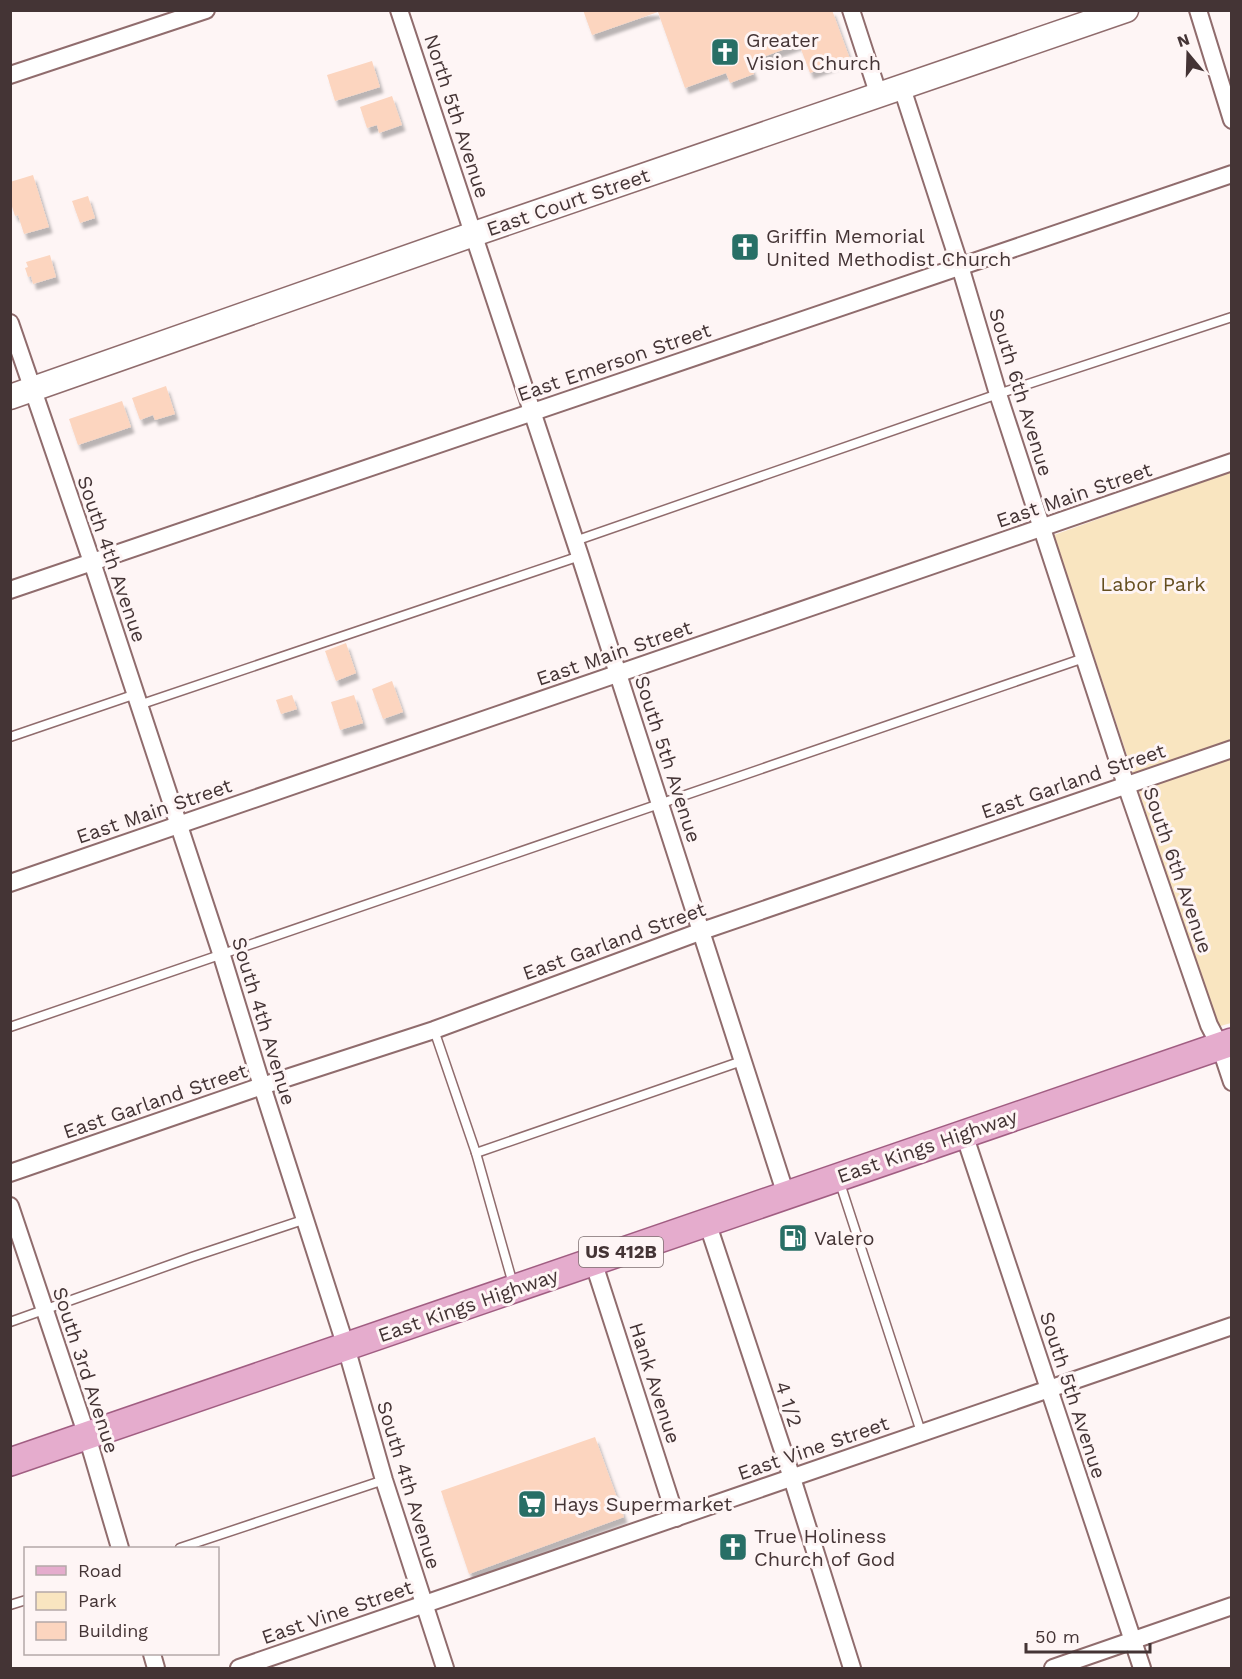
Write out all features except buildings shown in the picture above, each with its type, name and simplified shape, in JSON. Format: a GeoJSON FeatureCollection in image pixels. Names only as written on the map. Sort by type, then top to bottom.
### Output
{"type":"FeatureCollection","features":[{"type":"Feature","properties":{"kind":"main road","name":"East Kings Highway"},"geometry":{"type":"LineString","coordinates":[[10,1462],[1226,1044]]}},
{"type":"Feature","properties":{"kind":"street"},"geometry":{"type":"LineString","coordinates":[[10,75],[206,10]]}},
{"type":"Feature","properties":{"kind":"street","name":"North 5th Avenue"},"geometry":{"type":"LineString","coordinates":[[399,10],[474,234]]}},
{"type":"Feature","properties":{"kind":"street"},"geometry":{"type":"LineString","coordinates":[[851,10],[879,96]]}},
{"type":"Feature","properties":{"kind":"street","name":"East Court Street"},"geometry":{"type":"LineString","coordinates":[[22,393],[474,234],[1126,10]]}},
{"type":"Feature","properties":{"kind":"street"},"geometry":{"type":"LineString","coordinates":[[1197,10],[1232,120]]}},
{"type":"Feature","properties":{"kind":"street","name":"South 6th Avenue"},"geometry":{"type":"LineString","coordinates":[[902,88],[1084,658],[1209,1025],[1226,1044],[1232,1082]]}},
{"type":"Feature","properties":{"kind":"street","name":"East Emerson Street"},"geometry":{"type":"LineString","coordinates":[[10,590],[1232,174]]}},
{"type":"Feature","properties":{"kind":"street","name":"South 5th Avenue"},"geometry":{"type":"LineString","coordinates":[[474,234],[786,1195]]}},
{"type":"Feature","properties":{"kind":"street","name":"South 4th Avenue"},"geometry":{"type":"LineString","coordinates":[[10,323],[22,393],[92,562],[138,700],[306,1219],[384,1480],[445,1668]]}},
{"type":"Feature","properties":{"kind":"street","name":"East Main Street"},"geometry":{"type":"LineString","coordinates":[[10,883],[1232,462]]}},
{"type":"Feature","properties":{"kind":"street","name":"East Garland Street"},"geometry":{"type":"LineString","coordinates":[[10,1173],[262,1086],[434,1030],[702,931],[1232,749]]}},
{"type":"Feature","properties":{"kind":"street","name":"South 5th Avenue"},"geometry":{"type":"LineString","coordinates":[[964,1134],[1142,1668]]}},
{"type":"Feature","properties":{"kind":"street","name":"South 3rd Avenue"},"geometry":{"type":"LineString","coordinates":[[10,1206],[87,1436],[120,1547]]}},
{"type":"Feature","properties":{"kind":"street","name":"4 1/2"},"geometry":{"type":"LineString","coordinates":[[706,1222],[792,1478],[852,1668]]}},
{"type":"Feature","properties":{"kind":"street","name":"Hank Avenue"},"geometry":{"type":"LineString","coordinates":[[593,1261],[676,1518]]}},
{"type":"Feature","properties":{"kind":"street","name":"East Vine Street"},"geometry":{"type":"LineString","coordinates":[[239,1668],[1232,1326]]}},
{"type":"Feature","properties":{"kind":"street"},"geometry":{"type":"LineString","coordinates":[[1053,1668],[1232,1606]]}},
{"type":"Feature","properties":{"kind":"lane"},"geometry":{"type":"LineString","coordinates":[[10,737],[138,700],[577,548],[998,394],[1232,317]]}},
{"type":"Feature","properties":{"kind":"lane"},"geometry":{"type":"LineString","coordinates":[[10,1027],[1084,658]]}},
{"type":"Feature","properties":{"kind":"lane"},"geometry":{"type":"LineString","coordinates":[[434,1030],[476,1153],[514,1289]]}},
{"type":"Feature","properties":{"kind":"lane"},"geometry":{"type":"LineString","coordinates":[[476,1153],[742,1061]]}},
{"type":"Feature","properties":{"kind":"lane"},"geometry":{"type":"LineString","coordinates":[[838,1177],[921,1432]]}},
{"type":"Feature","properties":{"kind":"lane"},"geometry":{"type":"LineString","coordinates":[[10,1322],[306,1219]]}},
{"type":"Feature","properties":{"kind":"lane"},"geometry":{"type":"LineString","coordinates":[[183,1547],[384,1480]]}},
{"type":"Feature","properties":{"kind":"green space","name":"Labor Park"},"geometry":{"type":"Polygon","coordinates":[[[1231,471],[1231,1023],[1217,1027],[1054,535],[1231,471]]]}},
{"type":"Feature","properties":{"kind":"place","name":"Greater Vision Church"},"geometry":{"type":"Point","coordinates":[725,52]}},
{"type":"Feature","properties":{"kind":"place","name":"Griffin Memorial United Methodist Church"},"geometry":{"type":"Point","coordinates":[745,247]}},
{"type":"Feature","properties":{"kind":"place","name":"Valero"},"geometry":{"type":"Point","coordinates":[793,1238]}},
{"type":"Feature","properties":{"kind":"place","name":"Hays Supermarket"},"geometry":{"type":"Point","coordinates":[532,1504]}},
{"type":"Feature","properties":{"kind":"place","name":"True Holiness Church of God"},"geometry":{"type":"Point","coordinates":[733,1547]}}]}
